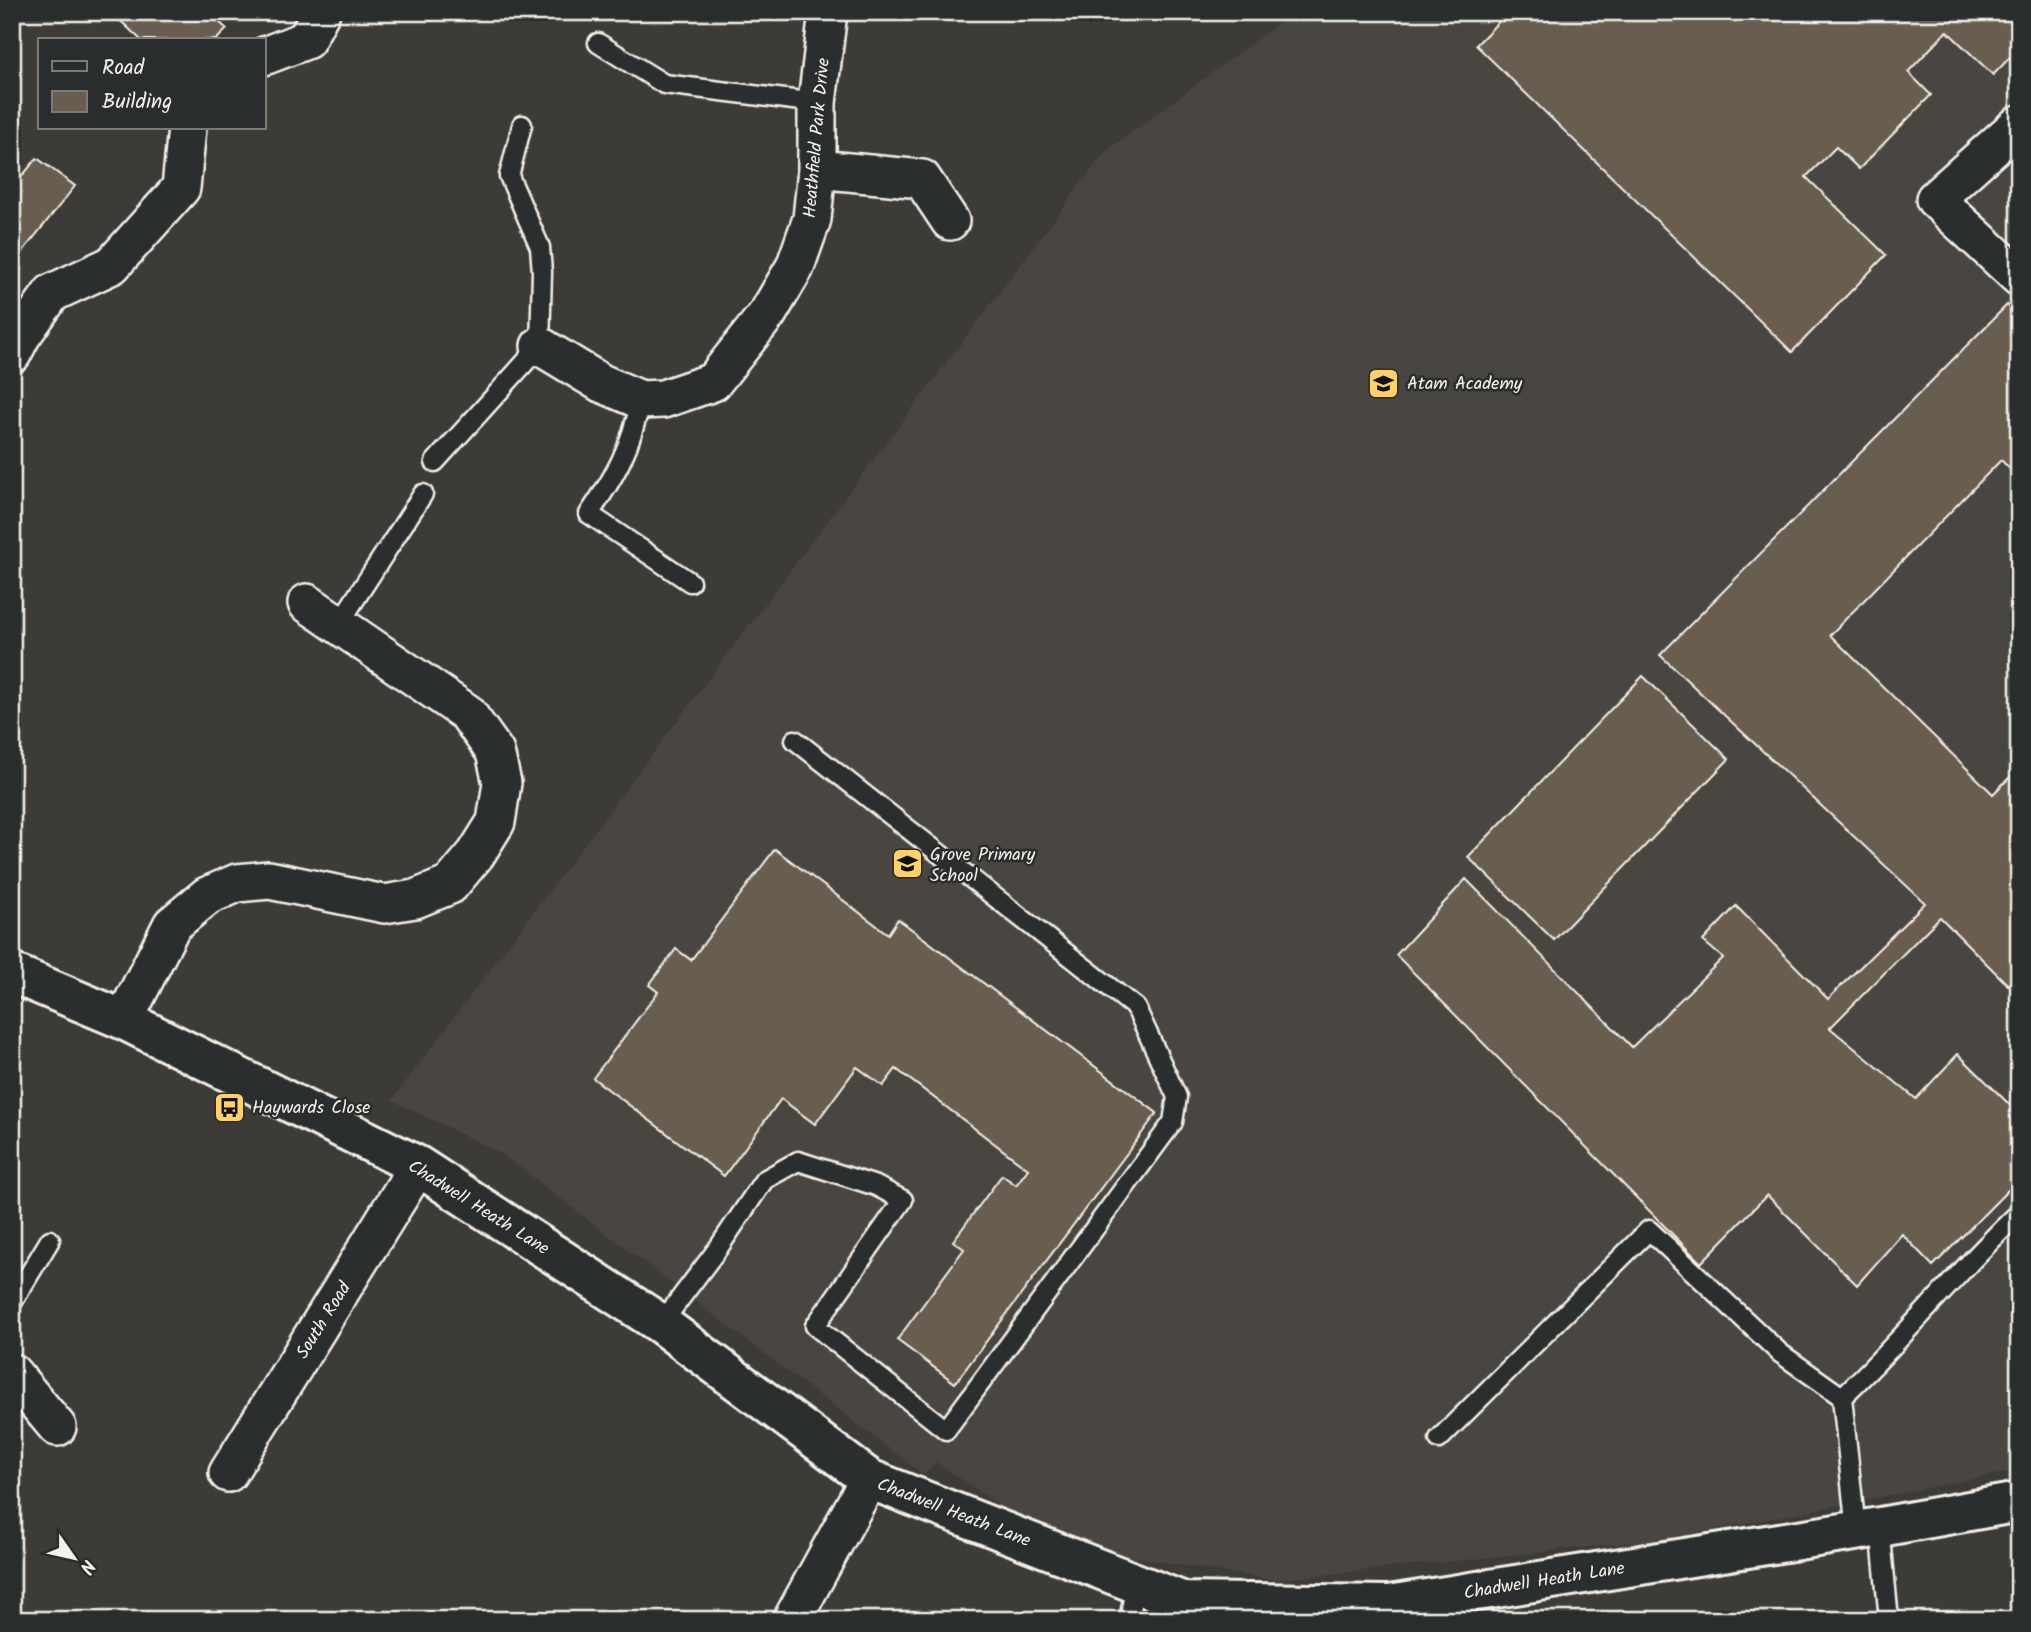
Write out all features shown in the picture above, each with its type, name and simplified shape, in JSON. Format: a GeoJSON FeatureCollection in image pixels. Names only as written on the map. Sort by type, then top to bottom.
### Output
{"type":"FeatureCollection","features":[{"type":"Feature","properties":{"kind":"street"},"geometry":{"type":"LineString","coordinates":[[266,55],[306,40],[321,12]]}},
{"type":"Feature","properties":{"kind":"street","name":"Heathfield Park Drive"},"geometry":{"type":"LineString","coordinates":[[641,400],[663,399],[713,382],[768,313],[795,267],[812,219],[817,169],[817,103],[828,12]]}},
{"type":"Feature","properties":{"kind":"street"},"geometry":{"type":"LineString","coordinates":[[2019,124],[1935,199],[2019,277]]}},
{"type":"Feature","properties":{"kind":"street"},"geometry":{"type":"LineString","coordinates":[[12,354],[52,293],[112,265],[181,188],[187,130]]}},
{"type":"Feature","properties":{"kind":"street"},"geometry":{"type":"LineString","coordinates":[[817,169],[922,179],[950,221]]}},
{"type":"Feature","properties":{"kind":"street"},"geometry":{"type":"LineString","coordinates":[[540,346],[601,383],[641,400]]}},
{"type":"Feature","properties":{"kind":"street"},"geometry":{"type":"LineString","coordinates":[[124,1020],[172,925],[207,896],[237,883],[269,880],[384,904],[415,900],[450,886],[476,854],[496,822],[502,783],[495,752],[467,713],[307,603]]}},
{"type":"Feature","properties":{"kind":"street","name":"Chadwell Heath Lane"},"geometry":{"type":"LineString","coordinates":[[12,973],[124,1020],[418,1166],[661,1324],[869,1479],[1184,1602],[1390,1613],[2019,1502]]}},
{"type":"Feature","properties":{"kind":"street","name":"South Road"},"geometry":{"type":"LineString","coordinates":[[228,1473],[418,1166]]}},
{"type":"Feature","properties":{"kind":"street"},"geometry":{"type":"LineString","coordinates":[[12,1373],[57,1427]]}},
{"type":"Feature","properties":{"kind":"street"},"geometry":{"type":"LineString","coordinates":[[792,1620],[869,1479]]}},
{"type":"Feature","properties":{"kind":"lane"},"geometry":{"type":"LineString","coordinates":[[598,43],[664,85],[817,103]]}},
{"type":"Feature","properties":{"kind":"lane"},"geometry":{"type":"LineString","coordinates":[[435,462],[540,346],[540,247],[509,176],[522,125]]}},
{"type":"Feature","properties":{"kind":"lane"},"geometry":{"type":"LineString","coordinates":[[641,400],[622,462],[589,514],[690,582]]}},
{"type":"Feature","properties":{"kind":"lane"},"geometry":{"type":"LineString","coordinates":[[339,624],[423,494]]}},
{"type":"Feature","properties":{"kind":"lane"},"geometry":{"type":"LineString","coordinates":[[661,1324],[719,1247],[764,1180],[799,1160],[876,1186],[904,1200],[815,1326],[946,1430],[1173,1122],[1177,1097],[1136,1008],[795,740]]}},
{"type":"Feature","properties":{"kind":"lane"},"geometry":{"type":"LineString","coordinates":[[1842,1397],[1873,1369],[1938,1296],[2019,1213]]}},
{"type":"Feature","properties":{"kind":"lane"},"geometry":{"type":"LineString","coordinates":[[1439,1439],[1649,1230],[1780,1353],[1842,1397],[1889,1620]]}},
{"type":"Feature","properties":{"kind":"lane"},"geometry":{"type":"LineString","coordinates":[[12,1303],[50,1240]]}},
{"type":"Feature","properties":{"kind":"lane"},"geometry":{"type":"LineString","coordinates":[[1129,1620],[1136,1583]]}},
{"type":"Feature","properties":{"kind":"shaded area"},"geometry":{"type":"Polygon","coordinates":[[[1294,12],[2019,12],[2019,1470],[1664,1539],[1273,1580],[1089,1550],[1017,1517],[936,1462],[924,1475],[502,1154],[392,1100],[1105,152],[1294,12]]]}},
{"type":"Feature","properties":{"kind":"building"},"geometry":{"type":"Polygon","coordinates":[[[111,12],[208,12],[227,29],[218,38],[139,38],[111,12]]]}},
{"type":"Feature","properties":{"kind":"building"},"geometry":{"type":"Polygon","coordinates":[[[1508,12],[1641,12],[1649,20],[1657,12],[2019,12],[2019,48],[1993,75],[1947,31],[1908,72],[1931,95],[1859,169],[1836,147],[1806,177],[1886,255],[1792,352],[1476,45],[1508,12]]]}},
{"type":"Feature","properties":{"kind":"building"},"geometry":{"type":"Polygon","coordinates":[[[37,158],[75,186],[12,265],[12,188],[37,158]]]}},
{"type":"Feature","properties":{"kind":"building"},"geometry":{"type":"Polygon","coordinates":[[[2007,305],[2019,316],[2019,478],[2001,460],[1830,635],[1993,794],[2019,768],[2019,974],[2008,985],[1940,917],[1830,1028],[1916,1099],[1958,1054],[2019,1114],[2019,1179],[1933,1266],[1902,1234],[1857,1285],[1767,1195],[1701,1263],[1396,955],[1466,879],[1632,1047],[1723,958],[1703,941],[1736,906],[1828,999],[1925,903],[1660,655],[2007,305]]]}},
{"type":"Feature","properties":{"kind":"building"},"geometry":{"type":"Polygon","coordinates":[[[1643,676],[1729,759],[1554,940],[1468,857],[1643,676]]]}},
{"type":"Feature","properties":{"kind":"building","name":"Grove Primary School"},"geometry":{"type":"Polygon","coordinates":[[[775,849],[888,934],[898,919],[1157,1113],[955,1383],[897,1340],[964,1249],[953,1241],[1002,1175],[1016,1185],[1028,1169],[896,1069],[883,1086],[857,1067],[815,1124],[781,1099],[724,1176],[593,1078],[658,992],[649,985],[676,949],[691,960],[775,849]]]}},
{"type":"Feature","properties":{"kind":"place","name":"Atam Academy"},"geometry":{"type":"Point","coordinates":[1384,383]}},
{"type":"Feature","properties":{"kind":"place","name":"Grove Primary School"},"geometry":{"type":"Point","coordinates":[907,864]}},
{"type":"Feature","properties":{"kind":"place","name":"Haywards Close"},"geometry":{"type":"Point","coordinates":[229,1107]}}]}
